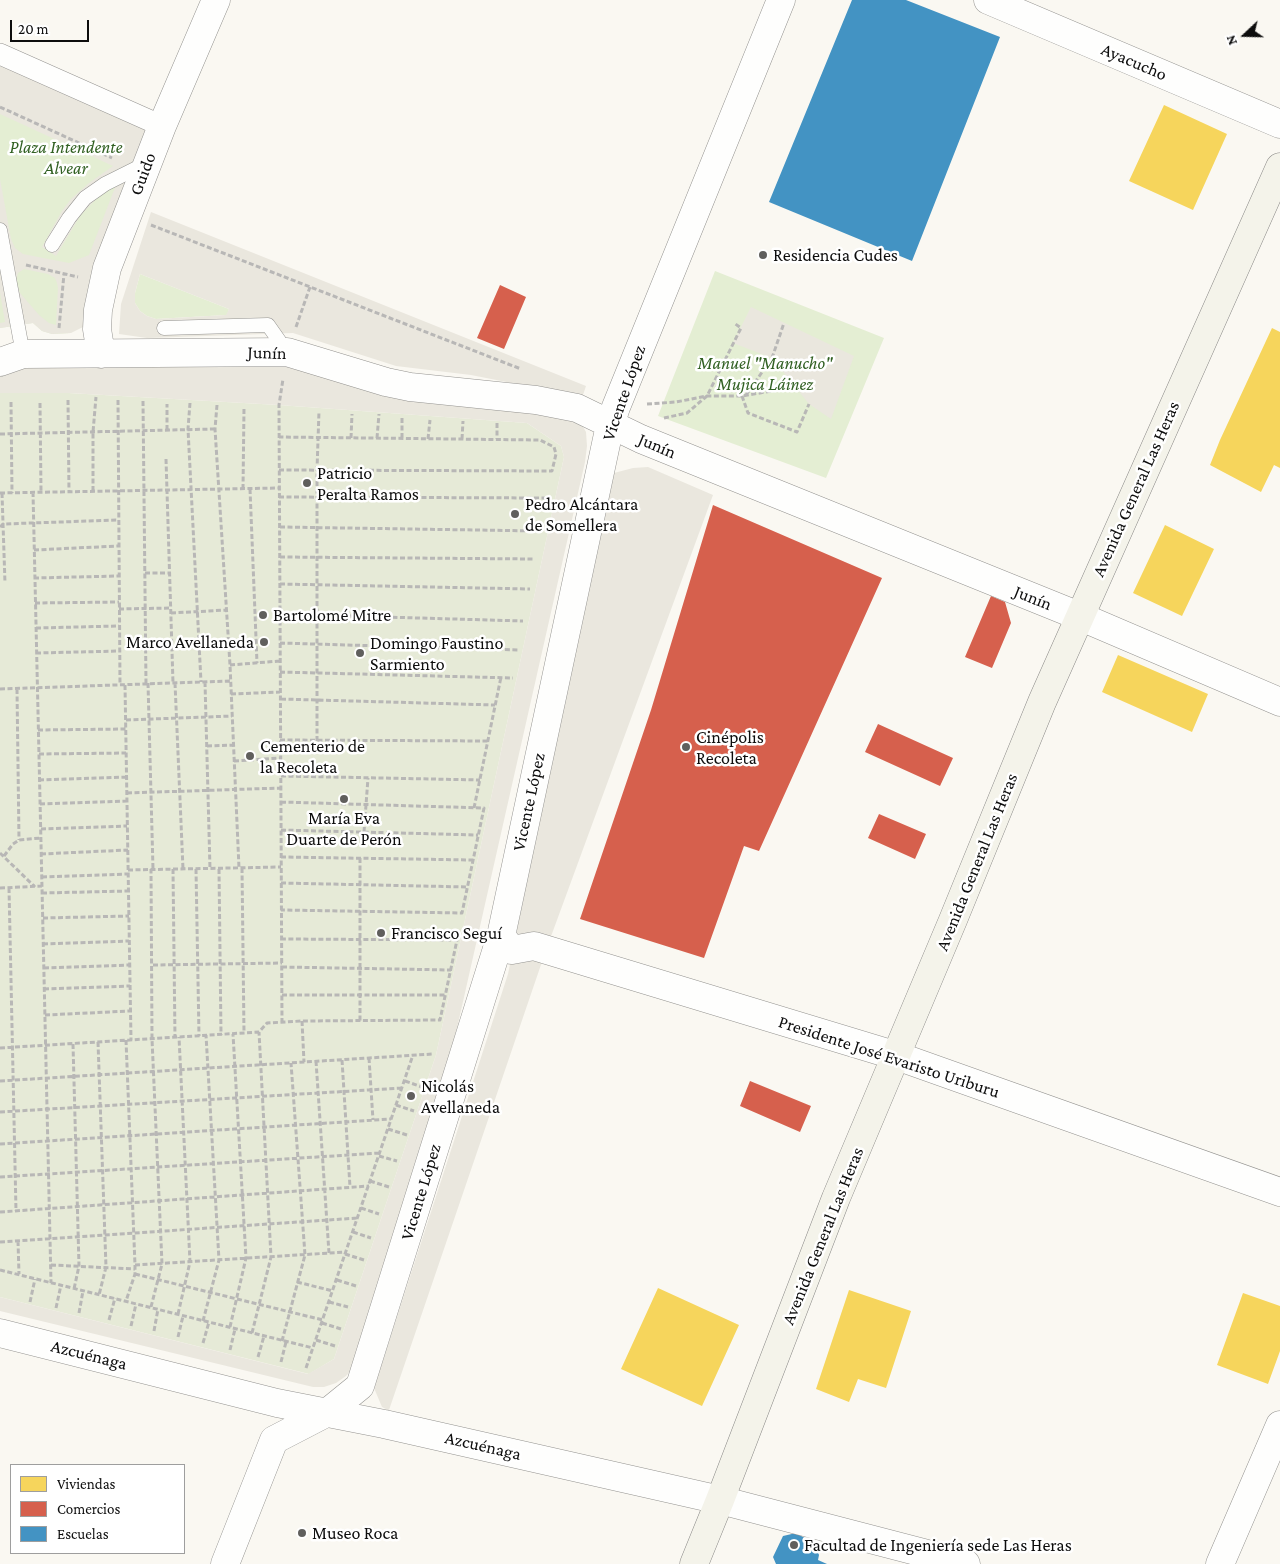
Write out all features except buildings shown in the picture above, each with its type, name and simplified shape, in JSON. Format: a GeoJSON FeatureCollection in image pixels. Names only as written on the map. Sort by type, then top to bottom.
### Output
{"type":"FeatureCollection","features":[{"type":"Feature","properties":{"kind":"main road","name":"Avenida General Las Heras"},"geometry":{"type":"LineString","coordinates":[[694,1564],[836,1198],[897,1056],[1042,702],[1280,167]]}},
{"type":"Feature","properties":{"kind":"street","name":"Guido"},"geometry":{"type":"LineString","coordinates":[[101,354],[98,310],[107,268],[162,126],[216,0]]}},
{"type":"Feature","properties":{"kind":"street","name":"Vicente López"},"geometry":{"type":"LineString","coordinates":[[225,1564],[274,1440],[328,1412],[360,1386],[500,936],[613,416],[781,0]]}},
{"type":"Feature","properties":{"kind":"street","name":"Ayacucho"},"geometry":{"type":"LineString","coordinates":[[988,0],[1280,124]]}},
{"type":"Feature","properties":{"kind":"street"},"geometry":{"type":"LineString","coordinates":[[0,54],[162,126]]}},
{"type":"Feature","properties":{"kind":"street","name":"Junín"},"geometry":{"type":"LineString","coordinates":[[12,358],[57,354],[287,352],[386,382],[410,387],[536,400],[613,416],[641,440],[1079,616],[1280,702]]}},
{"type":"Feature","properties":{"kind":"street","name":"Presidente José Evaristo Uriburu"},"geometry":{"type":"LineString","coordinates":[[500,936],[512,950],[534,946],[897,1056],[1280,1192]]}},
{"type":"Feature","properties":{"kind":"street","name":"Azcuénaga"},"geometry":{"type":"LineString","coordinates":[[0,1333],[277,1403],[328,1412],[720,1500],[966,1564]]}},
{"type":"Feature","properties":{"kind":"street"},"geometry":{"type":"LineString","coordinates":[[1220,1564],[1280,1425]]}},
{"type":"Feature","properties":{"kind":"lane"},"geometry":{"type":"LineString","coordinates":[[52,245],[69,218],[86,198],[104,184],[147,163]]}},
{"type":"Feature","properties":{"kind":"lane"},"geometry":{"type":"LineString","coordinates":[[0,230],[6,260],[12,358]]}},
{"type":"Feature","properties":{"kind":"lane"},"geometry":{"type":"LineString","coordinates":[[164,328],[268,325],[287,352]]}},
{"type":"Feature","properties":{"kind":"path"},"geometry":{"type":"LineString","coordinates":[[0,107],[111,158],[116,158]]}},
{"type":"Feature","properties":{"kind":"path"},"geometry":{"type":"LineString","coordinates":[[127,215],[529,373]]}},
{"type":"Feature","properties":{"kind":"path"},"geometry":{"type":"LineString","coordinates":[[6,260],[103,283]]}},
{"type":"Feature","properties":{"kind":"path"},"geometry":{"type":"LineString","coordinates":[[57,354],[64,274]]}},
{"type":"Feature","properties":{"kind":"path"},"geometry":{"type":"LineString","coordinates":[[287,352],[310,287]]}},
{"type":"Feature","properties":{"kind":"path"},"geometry":{"type":"LineString","coordinates":[[687,413],[707,396],[741,328],[734,323]]}},
{"type":"Feature","properties":{"kind":"path"},"geometry":{"type":"LineString","coordinates":[[784,323],[772,358],[744,396],[748,413],[797,432],[809,404]]}},
{"type":"Feature","properties":{"kind":"path"},"geometry":{"type":"LineString","coordinates":[[613,416],[707,396],[744,396],[795,387]]}},
{"type":"Feature","properties":{"kind":"path"},"geometry":{"type":"LineString","coordinates":[[93,491],[93,432],[96,397]]}},
{"type":"Feature","properties":{"kind":"path"},"geometry":{"type":"LineString","coordinates":[[68,400],[69,492]]}},
{"type":"Feature","properties":{"kind":"path"},"geometry":{"type":"LineString","coordinates":[[118,400],[120,685]]}},
{"type":"Feature","properties":{"kind":"path"},"geometry":{"type":"LineString","coordinates":[[143,401],[145,609],[151,793],[152,1039],[162,1264],[151,1308]]}},
{"type":"Feature","properties":{"kind":"path"},"geometry":{"type":"LineString","coordinates":[[11,402],[12,493]]}},
{"type":"Feature","properties":{"kind":"path"},"geometry":{"type":"LineString","coordinates":[[40,403],[41,492]]}},
{"type":"Feature","properties":{"kind":"path"},"geometry":{"type":"LineString","coordinates":[[190,403],[188,429],[197,612],[206,717],[210,869]]}},
{"type":"Feature","properties":{"kind":"path"},"geometry":{"type":"LineString","coordinates":[[166,430],[167,404]]}},
{"type":"Feature","properties":{"kind":"path"},"geometry":{"type":"LineString","coordinates":[[279,405],[282,1023]]}},
{"type":"Feature","properties":{"kind":"path"},"geometry":{"type":"LineString","coordinates":[[217,406],[216,429],[232,694],[240,868],[244,1033]]}},
{"type":"Feature","properties":{"kind":"path"},"geometry":{"type":"LineString","coordinates":[[243,489],[244,408]]}},
{"type":"Feature","properties":{"kind":"path"},"geometry":{"type":"LineString","coordinates":[[317,741],[317,470],[319,411]]}},
{"type":"Feature","properties":{"kind":"path"},"geometry":{"type":"LineString","coordinates":[[351,438],[352,414]]}},
{"type":"Feature","properties":{"kind":"path"},"geometry":{"type":"LineString","coordinates":[[378,438],[379,414]]}},
{"type":"Feature","properties":{"kind":"path"},"geometry":{"type":"LineString","coordinates":[[402,417],[402,438]]}},
{"type":"Feature","properties":{"kind":"path"},"geometry":{"type":"LineString","coordinates":[[428,439],[430,420]]}},
{"type":"Feature","properties":{"kind":"path"},"geometry":{"type":"LineString","coordinates":[[462,439],[463,421]]}},
{"type":"Feature","properties":{"kind":"path"},"geometry":{"type":"LineString","coordinates":[[497,423],[497,439]]}},
{"type":"Feature","properties":{"kind":"path"},"geometry":{"type":"LineString","coordinates":[[0,434],[216,429]]}},
{"type":"Feature","properties":{"kind":"path"},"geometry":{"type":"LineString","coordinates":[[279,437],[540,440],[554,447],[556,454],[552,471],[279,470]]}},
{"type":"Feature","properties":{"kind":"path"},"geometry":{"type":"LineString","coordinates":[[166,459],[183,869]]}},
{"type":"Feature","properties":{"kind":"path"},"geometry":{"type":"LineString","coordinates":[[5,583],[1,493],[279,488]]}},
{"type":"Feature","properties":{"kind":"path"},"geometry":{"type":"LineString","coordinates":[[250,489],[257,663]]}},
{"type":"Feature","properties":{"kind":"path"},"geometry":{"type":"LineString","coordinates":[[33,492],[51,1282]]}},
{"type":"Feature","properties":{"kind":"path"},"geometry":{"type":"LineString","coordinates":[[280,497],[547,498]]}},
{"type":"Feature","properties":{"kind":"path"},"geometry":{"type":"LineString","coordinates":[[2,525],[118,520]]}},
{"type":"Feature","properties":{"kind":"path"},"geometry":{"type":"LineString","coordinates":[[280,527],[541,531]]}},
{"type":"Feature","properties":{"kind":"path"},"geometry":{"type":"LineString","coordinates":[[34,550],[118,546]]}},
{"type":"Feature","properties":{"kind":"path"},"geometry":{"type":"LineString","coordinates":[[280,557],[535,559]]}},
{"type":"Feature","properties":{"kind":"path"},"geometry":{"type":"LineString","coordinates":[[145,573],[170,573]]}},
{"type":"Feature","properties":{"kind":"path"},"geometry":{"type":"LineString","coordinates":[[34,578],[118,576]]}},
{"type":"Feature","properties":{"kind":"path"},"geometry":{"type":"LineString","coordinates":[[280,584],[530,589]]}},
{"type":"Feature","properties":{"kind":"path"},"geometry":{"type":"LineString","coordinates":[[35,603],[119,602]]}},
{"type":"Feature","properties":{"kind":"path"},"geometry":{"type":"LineString","coordinates":[[119,609],[171,608]]}},
{"type":"Feature","properties":{"kind":"path"},"geometry":{"type":"LineString","coordinates":[[171,613],[227,610]]}},
{"type":"Feature","properties":{"kind":"path"},"geometry":{"type":"LineString","coordinates":[[280,614],[524,621]]}},
{"type":"Feature","properties":{"kind":"path"},"geometry":{"type":"LineString","coordinates":[[36,628],[119,626]]}},
{"type":"Feature","properties":{"kind":"path"},"geometry":{"type":"LineString","coordinates":[[280,643],[518,650]]}},
{"type":"Feature","properties":{"kind":"path"},"geometry":{"type":"LineString","coordinates":[[36,653],[120,651]]}},
{"type":"Feature","properties":{"kind":"path"},"geometry":{"type":"LineString","coordinates":[[230,664],[280,661]]}},
{"type":"Feature","properties":{"kind":"path"},"geometry":{"type":"LineString","coordinates":[[280,672],[513,678]]}},
{"type":"Feature","properties":{"kind":"path"},"geometry":{"type":"LineString","coordinates":[[474,808],[501,677]]}},
{"type":"Feature","properties":{"kind":"path"},"geometry":{"type":"LineString","coordinates":[[0,689],[230,680]]}},
{"type":"Feature","properties":{"kind":"path"},"geometry":{"type":"LineString","coordinates":[[125,684],[131,1040]]}},
{"type":"Feature","properties":{"kind":"path"},"geometry":{"type":"LineString","coordinates":[[18,688],[19,840]]}},
{"type":"Feature","properties":{"kind":"path"},"geometry":{"type":"LineString","coordinates":[[232,694],[280,692]]}},
{"type":"Feature","properties":{"kind":"path"},"geometry":{"type":"LineString","coordinates":[[281,699],[495,705]]}},
{"type":"Feature","properties":{"kind":"path"},"geometry":{"type":"LineString","coordinates":[[126,720],[232,716]]}},
{"type":"Feature","properties":{"kind":"path"},"geometry":{"type":"LineString","coordinates":[[38,730],[126,729]]}},
{"type":"Feature","properties":{"kind":"path"},"geometry":{"type":"LineString","coordinates":[[280,740],[488,741]]}},
{"type":"Feature","properties":{"kind":"path"},"geometry":{"type":"LineString","coordinates":[[207,746],[234,745]]}},
{"type":"Feature","properties":{"kind":"path"},"geometry":{"type":"LineString","coordinates":[[39,754],[126,753]]}},
{"type":"Feature","properties":{"kind":"path"},"geometry":{"type":"LineString","coordinates":[[234,761],[281,758]]}},
{"type":"Feature","properties":{"kind":"path"},"geometry":{"type":"LineString","coordinates":[[281,776],[480,780]]}},
{"type":"Feature","properties":{"kind":"path"},"geometry":{"type":"LineString","coordinates":[[39,780],[127,777]]}},
{"type":"Feature","properties":{"kind":"path"},"geometry":{"type":"LineString","coordinates":[[364,832],[368,778]]}},
{"type":"Feature","properties":{"kind":"path"},"geometry":{"type":"LineString","coordinates":[[127,792],[151,793],[281,788]]}},
{"type":"Feature","properties":{"kind":"path"},"geometry":{"type":"LineString","coordinates":[[40,804],[127,802]]}},
{"type":"Feature","properties":{"kind":"path"},"geometry":{"type":"LineString","coordinates":[[281,802],[484,808],[462,913],[282,910]]}},
{"type":"Feature","properties":{"kind":"path"},"geometry":{"type":"LineString","coordinates":[[40,829],[127,826]]}},
{"type":"Feature","properties":{"kind":"path"},"geometry":{"type":"LineString","coordinates":[[281,830],[478,836]]}},
{"type":"Feature","properties":{"kind":"path"},"geometry":{"type":"LineString","coordinates":[[4,856],[13,844],[19,840],[41,838]]}},
{"type":"Feature","properties":{"kind":"path"},"geometry":{"type":"LineString","coordinates":[[41,854],[128,850]]}},
{"type":"Feature","properties":{"kind":"path"},"geometry":{"type":"LineString","coordinates":[[0,853],[35,886]]}},
{"type":"Feature","properties":{"kind":"path"},"geometry":{"type":"LineString","coordinates":[[281,857],[473,860]]}},
{"type":"Feature","properties":{"kind":"path"},"geometry":{"type":"LineString","coordinates":[[360,858],[360,1021]]}},
{"type":"Feature","properties":{"kind":"path"},"geometry":{"type":"LineString","coordinates":[[42,877],[152,869],[281,867]]}},
{"type":"Feature","properties":{"kind":"path"},"geometry":{"type":"LineString","coordinates":[[218,868],[220,1034]]}},
{"type":"Feature","properties":{"kind":"path"},"geometry":{"type":"LineString","coordinates":[[173,869],[177,1037],[181,1070],[190,1262],[178,1314]]}},
{"type":"Feature","properties":{"kind":"path"},"geometry":{"type":"LineString","coordinates":[[196,869],[199,1036]]}},
{"type":"Feature","properties":{"kind":"path"},"geometry":{"type":"LineString","coordinates":[[281,883],[468,887]]}},
{"type":"Feature","properties":{"kind":"path"},"geometry":{"type":"LineString","coordinates":[[0,888],[42,886]]}},
{"type":"Feature","properties":{"kind":"path"},"geometry":{"type":"LineString","coordinates":[[9,888],[16,1211]]}},
{"type":"Feature","properties":{"kind":"path"},"geometry":{"type":"LineString","coordinates":[[42,893],[128,891]]}},
{"type":"Feature","properties":{"kind":"path"},"geometry":{"type":"LineString","coordinates":[[43,918],[129,916]]}},
{"type":"Feature","properties":{"kind":"path"},"geometry":{"type":"LineString","coordinates":[[0,1048],[259,1032],[268,1023],[440,1020],[457,940],[282,939]]}},
{"type":"Feature","properties":{"kind":"path"},"geometry":{"type":"LineString","coordinates":[[44,944],[129,941]]}},
{"type":"Feature","properties":{"kind":"path"},"geometry":{"type":"LineString","coordinates":[[153,965],[243,964],[451,970]]}},
{"type":"Feature","properties":{"kind":"path"},"geometry":{"type":"LineString","coordinates":[[44,968],[130,965]]}},
{"type":"Feature","properties":{"kind":"path"},"geometry":{"type":"LineString","coordinates":[[44,989],[130,986]]}},
{"type":"Feature","properties":{"kind":"path"},"geometry":{"type":"LineString","coordinates":[[282,994],[445,995]]}},
{"type":"Feature","properties":{"kind":"path"},"geometry":{"type":"LineString","coordinates":[[45,1015],[130,1011]]}},
{"type":"Feature","properties":{"kind":"path"},"geometry":{"type":"LineString","coordinates":[[302,1021],[304,1062]]}},
{"type":"Feature","properties":{"kind":"path"},"geometry":{"type":"LineString","coordinates":[[252,1333],[272,1257],[259,1032]]}},
{"type":"Feature","properties":{"kind":"path"},"geometry":{"type":"LineString","coordinates":[[230,1327],[246,1258],[233,1034]]}},
{"type":"Feature","properties":{"kind":"path"},"geometry":{"type":"LineString","coordinates":[[203,1321],[219,1260],[206,1036]]}},
{"type":"Feature","properties":{"kind":"path"},"geometry":{"type":"LineString","coordinates":[[126,1040],[135,1269],[126,1302]]}},
{"type":"Feature","properties":{"kind":"path"},"geometry":{"type":"LineString","coordinates":[[98,1042],[106,1267],[100,1295]]}},
{"type":"Feature","properties":{"kind":"path"},"geometry":{"type":"LineString","coordinates":[[73,1044],[79,1266],[74,1288]]}},
{"type":"Feature","properties":{"kind":"path"},"geometry":{"type":"LineString","coordinates":[[0,1081],[433,1054]]}},
{"type":"Feature","properties":{"kind":"path"},"geometry":{"type":"LineString","coordinates":[[306,1368],[413,1055]]}},
{"type":"Feature","properties":{"kind":"path"},"geometry":{"type":"LineString","coordinates":[[369,1058],[373,1120]]}},
{"type":"Feature","properties":{"kind":"path"},"geometry":{"type":"LineString","coordinates":[[342,1060],[350,1188]]}},
{"type":"Feature","properties":{"kind":"path"},"geometry":{"type":"LineString","coordinates":[[316,1061],[330,1253]]}},
{"type":"Feature","properties":{"kind":"path"},"geometry":{"type":"LineString","coordinates":[[281,1362],[290,1312],[305,1255],[291,1063]]}},
{"type":"Feature","properties":{"kind":"path"},"geometry":{"type":"LineString","coordinates":[[405,1081],[422,1087]]}},
{"type":"Feature","properties":{"kind":"path"},"geometry":{"type":"LineString","coordinates":[[0,1112],[402,1088]]}},
{"type":"Feature","properties":{"kind":"path"},"geometry":{"type":"LineString","coordinates":[[396,1105],[414,1111]]}},
{"type":"Feature","properties":{"kind":"path"},"geometry":{"type":"LineString","coordinates":[[0,1144],[391,1119]]}},
{"type":"Feature","properties":{"kind":"path"},"geometry":{"type":"LineString","coordinates":[[388,1129],[407,1135]]}},
{"type":"Feature","properties":{"kind":"path"},"geometry":{"type":"LineString","coordinates":[[0,1177],[348,1155],[380,1154],[397,1161]]}},
{"type":"Feature","properties":{"kind":"path"},"geometry":{"type":"LineString","coordinates":[[370,1181],[389,1187]]}},
{"type":"Feature","properties":{"kind":"path"},"geometry":{"type":"LineString","coordinates":[[0,1212],[368,1186]]}},
{"type":"Feature","properties":{"kind":"path"},"geometry":{"type":"LineString","coordinates":[[361,1208],[379,1214]]}},
{"type":"Feature","properties":{"kind":"path"},"geometry":{"type":"LineString","coordinates":[[0,1242],[358,1218]]}},
{"type":"Feature","properties":{"kind":"path"},"geometry":{"type":"LineString","coordinates":[[353,1232],[371,1238]]}},
{"type":"Feature","properties":{"kind":"path"},"geometry":{"type":"LineString","coordinates":[[18,1241],[19,1274]]}},
{"type":"Feature","properties":{"kind":"path"},"geometry":{"type":"LineString","coordinates":[[51,1265],[135,1269],[162,1264],[330,1253],[346,1253],[364,1260]]}},
{"type":"Feature","properties":{"kind":"path"},"geometry":{"type":"LineString","coordinates":[[135,1269],[158,1280],[290,1312],[323,1321],[341,1329]]}},
{"type":"Feature","properties":{"kind":"path"},"geometry":{"type":"LineString","coordinates":[[0,1270],[313,1348]]}},
{"type":"Feature","properties":{"kind":"path"},"geometry":{"type":"LineString","coordinates":[[30,1302],[35,1279]]}},
{"type":"Feature","properties":{"kind":"path"},"geometry":{"type":"LineString","coordinates":[[336,1280],[356,1286]]}},
{"type":"Feature","properties":{"kind":"path"},"geometry":{"type":"LineString","coordinates":[[297,1282],[333,1291]]}},
{"type":"Feature","properties":{"kind":"path"},"geometry":{"type":"LineString","coordinates":[[56,1308],[61,1285]]}},
{"type":"Feature","properties":{"kind":"path"},"geometry":{"type":"LineString","coordinates":[[79,1313],[83,1291]]}},
{"type":"Feature","properties":{"kind":"path"},"geometry":{"type":"LineString","coordinates":[[109,1320],[114,1298]]}},
{"type":"Feature","properties":{"kind":"path"},"geometry":{"type":"LineString","coordinates":[[329,1302],[348,1307]]}},
{"type":"Feature","properties":{"kind":"path"},"geometry":{"type":"LineString","coordinates":[[131,1326],[136,1304]]}},
{"type":"Feature","properties":{"kind":"path"},"geometry":{"type":"LineString","coordinates":[[154,1331],[158,1309]]}},
{"type":"Feature","properties":{"kind":"path"},"geometry":{"type":"LineString","coordinates":[[178,1337],[183,1316]]}},
{"type":"Feature","properties":{"kind":"path"},"geometry":{"type":"LineString","coordinates":[[203,1344],[210,1322]]}},
{"type":"Feature","properties":{"kind":"path"},"geometry":{"type":"LineString","coordinates":[[230,1350],[236,1329]]}},
{"type":"Feature","properties":{"kind":"path"},"geometry":{"type":"LineString","coordinates":[[258,1357],[264,1336]]}},
{"type":"Feature","properties":{"kind":"path"},"geometry":{"type":"LineString","coordinates":[[316,1340],[335,1346]]}},
{"type":"Feature","properties":{"kind":"green space","name":"Plaza Intendente Alvear"},"geometry":{"type":"Polygon","coordinates":[[[0,54],[154,123],[71,333],[52,334],[42,331],[33,323],[0,328],[0,54]]]}},
{"type":"Feature","properties":{"kind":"green space","name":"Manuel \"Manucho\" Mujica Láinez"},"geometry":{"type":"Polygon","coordinates":[[[715,271],[884,338],[826,478],[658,416],[715,271]]]}},
{"type":"Feature","properties":{"kind":"green space"},"geometry":{"type":"Polygon","coordinates":[[[140,274],[229,309],[227,315],[156,319],[147,316],[140,311],[135,303],[135,293],[140,274]]]}},
{"type":"Feature","properties":{"kind":"green space","name":"Cementerio de la Recoleta"},"geometry":{"type":"Polygon","coordinates":[[[0,393],[69,393],[279,405],[527,423],[561,446],[564,457],[436,1055],[334,1359],[309,1374],[0,1297],[0,393]]]}},
{"type":"Feature","properties":{"kind":"shaded area"},"geometry":{"type":"Polygon","coordinates":[[[0,54],[154,123],[83,327],[71,333],[52,334],[42,331],[33,323],[0,328],[0,323],[5,322],[0,293],[0,179],[11,239],[15,248],[23,254],[69,263],[89,255],[116,185],[97,198],[80,216],[56,256],[42,247],[71,199],[113,166],[0,114],[0,54]],[[24,269],[18,273],[16,280],[20,293],[39,315],[49,323],[56,325],[58,288],[55,278],[48,274],[24,269]]]}},
{"type":"Feature","properties":{"kind":"shaded area"},"geometry":{"type":"Polygon","coordinates":[[[151,212],[586,386],[581,401],[552,391],[471,375],[396,366],[293,333],[147,338],[119,334],[121,304],[151,212]],[[140,274],[135,293],[135,303],[140,311],[147,316],[156,319],[226,315],[229,309],[140,274]]]}},
{"type":"Feature","properties":{"kind":"shaded area"},"geometry":{"type":"Polygon","coordinates":[[[751,307],[854,356],[831,419],[809,404],[772,358],[733,343],[751,307]]]}},
{"type":"Feature","properties":{"kind":"shaded area"},"geometry":{"type":"Polygon","coordinates":[[[0,367],[294,367],[557,412],[582,425],[586,432],[585,462],[450,1059],[355,1366],[336,1383],[324,1387],[313,1387],[0,1311],[0,1297],[308,1374],[334,1359],[436,1055],[564,457],[561,446],[527,423],[279,405],[69,393],[0,393],[0,367]]]}},
{"type":"Feature","properties":{"kind":"shaded area"},"geometry":{"type":"Polygon","coordinates":[[[648,467],[713,495],[546,950],[388,1410],[382,1407],[374,1388],[508,974],[614,473],[633,468],[648,467]]]}},
{"type":"Feature","properties":{"kind":"place","name":"Residencia Cudes"},"geometry":{"type":"Point","coordinates":[763,255]}},
{"type":"Feature","properties":{"kind":"place","name":"Patricio Peralta Ramos"},"geometry":{"type":"Point","coordinates":[307,483]}},
{"type":"Feature","properties":{"kind":"place","name":"Pedro Alcántara de Somellera"},"geometry":{"type":"Point","coordinates":[515,514]}},
{"type":"Feature","properties":{"kind":"place","name":"Bartolomé Mitre"},"geometry":{"type":"Point","coordinates":[263,615]}},
{"type":"Feature","properties":{"kind":"place","name":"Marco Avellaneda"},"geometry":{"type":"Point","coordinates":[264,642]}},
{"type":"Feature","properties":{"kind":"place","name":"Domingo Faustino Sarmiento"},"geometry":{"type":"Point","coordinates":[360,653]}},
{"type":"Feature","properties":{"kind":"place","name":"Cinépolis Recoleta"},"geometry":{"type":"Point","coordinates":[686,747]}},
{"type":"Feature","properties":{"kind":"place","name":"Cementerio de la Recoleta"},"geometry":{"type":"Point","coordinates":[250,756]}},
{"type":"Feature","properties":{"kind":"place","name":"María Eva Duarte de Perón"},"geometry":{"type":"Point","coordinates":[344,799]}},
{"type":"Feature","properties":{"kind":"place","name":"Francisco Seguí"},"geometry":{"type":"Point","coordinates":[381,933]}},
{"type":"Feature","properties":{"kind":"place","name":"Nicolás Avellaneda"},"geometry":{"type":"Point","coordinates":[411,1096]}},
{"type":"Feature","properties":{"kind":"place","name":"Museo Roca"},"geometry":{"type":"Point","coordinates":[302,1533]}},
{"type":"Feature","properties":{"kind":"place","name":"Facultad de Ingeniería sede Las Heras"},"geometry":{"type":"Point","coordinates":[794,1545]}}]}
